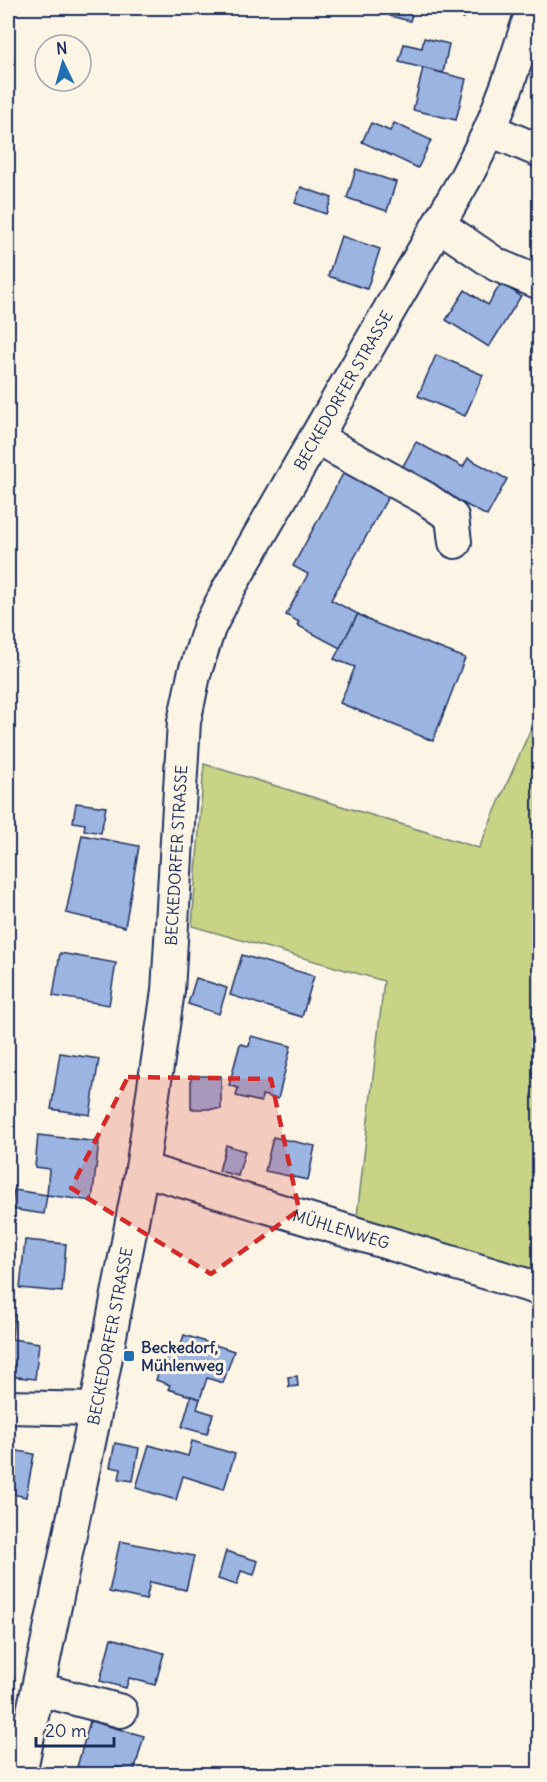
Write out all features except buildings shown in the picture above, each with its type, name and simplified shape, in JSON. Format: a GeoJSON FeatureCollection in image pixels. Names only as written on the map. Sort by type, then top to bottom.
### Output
{"type":"FeatureCollection","features":[{"type":"Feature","properties":{"kind":"street","name":"BECKEDORFER STRASSE"},"geometry":{"type":"LineString","coordinates":[[20,1774],[96,1409],[142,1169],[168,991],[184,722],[194,675],[209,628],[228,590],[439,225],[490,130],[533,8]]}},
{"type":"Feature","properties":{"kind":"street"},"geometry":{"type":"LineString","coordinates":[[490,130],[540,151]]}},
{"type":"Feature","properties":{"kind":"street"},"geometry":{"type":"LineString","coordinates":[[439,225],[497,265],[540,283]]}},
{"type":"Feature","properties":{"kind":"street"},"geometry":{"type":"LineString","coordinates":[[316,438],[425,498],[452,517],[455,542]]}},
{"type":"Feature","properties":{"kind":"street","name":"MÜHLENWEG"},"geometry":{"type":"LineString","coordinates":[[142,1169],[540,1289]]}},
{"type":"Feature","properties":{"kind":"street"},"geometry":{"type":"LineString","coordinates":[[8,1407],[96,1409]]}},
{"type":"Feature","properties":{"kind":"street"},"geometry":{"type":"LineString","coordinates":[[38,1689],[122,1711]]}},
{"type":"Feature","properties":{"kind":"highlighted area"},"geometry":{"type":"Polygon","coordinates":[[[128,1077],[271,1079],[299,1210],[211,1274],[71,1188],[128,1077]]]}},
{"type":"Feature","properties":{"kind":"green space"},"geometry":{"type":"Polygon","coordinates":[[[539,710],[539,1278],[356,1225],[384,981],[192,926],[204,764],[479,848],[539,710]]]}},
{"type":"Feature","properties":{"kind":"place","name":"Beckedorf, Mühlenweg"},"geometry":{"type":"Point","coordinates":[129,1356]}}]}
